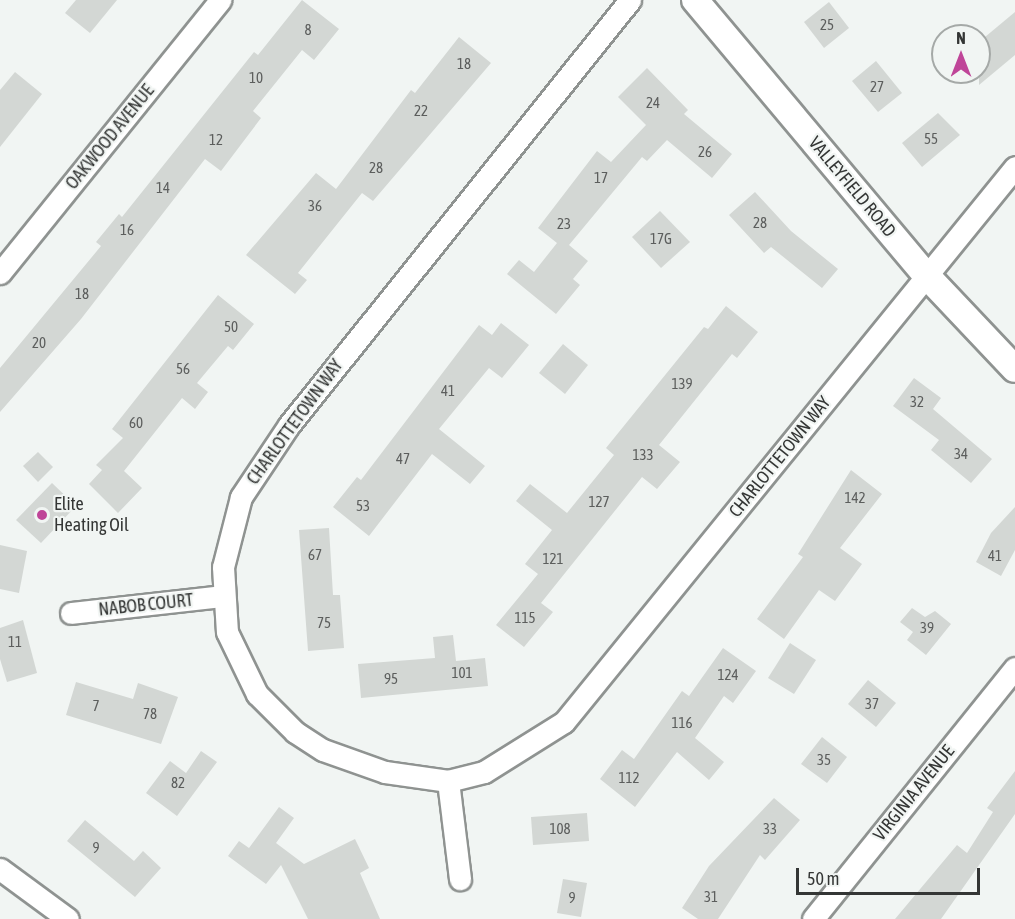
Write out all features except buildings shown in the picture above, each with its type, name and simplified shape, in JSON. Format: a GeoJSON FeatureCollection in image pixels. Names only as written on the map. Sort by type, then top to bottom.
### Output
{"type":"FeatureCollection","features":[{"type":"Feature","properties":{"kind":"street","name":"OAKWOOD AVENUE"},"geometry":{"type":"LineString","coordinates":[[0,273],[220,0]]}},
{"type":"Feature","properties":{"kind":"street","name":"CHARLOTTETOWN WAY"},"geometry":{"type":"LineString","coordinates":[[630,0],[260,465],[230,530],[222,596],[235,657],[257,694],[295,732],[358,764],[415,778],[448,781],[484,772],[564,722],[1015,166]]}},
{"type":"Feature","properties":{"kind":"street","name":"VALLEYFIELD ROAD"},"geometry":{"type":"LineString","coordinates":[[695,0],[926,275],[1015,369]]}},
{"type":"Feature","properties":{"kind":"street","name":"NABOB COURT"},"geometry":{"type":"LineString","coordinates":[[70,613],[222,596]]}},
{"type":"Feature","properties":{"kind":"street","name":"VIRGINIA AVENUE"},"geometry":{"type":"LineString","coordinates":[[813,919],[1015,668]]}},
{"type":"Feature","properties":{"kind":"street"},"geometry":{"type":"LineString","coordinates":[[448,781],[460,879]]}},
{"type":"Feature","properties":{"kind":"street"},"geometry":{"type":"LineString","coordinates":[[0,869],[68,919]]}},
{"type":"Feature","properties":{"kind":"place","name":"Elite Heating Oil"},"geometry":{"type":"Point","coordinates":[42,515]}}]}
